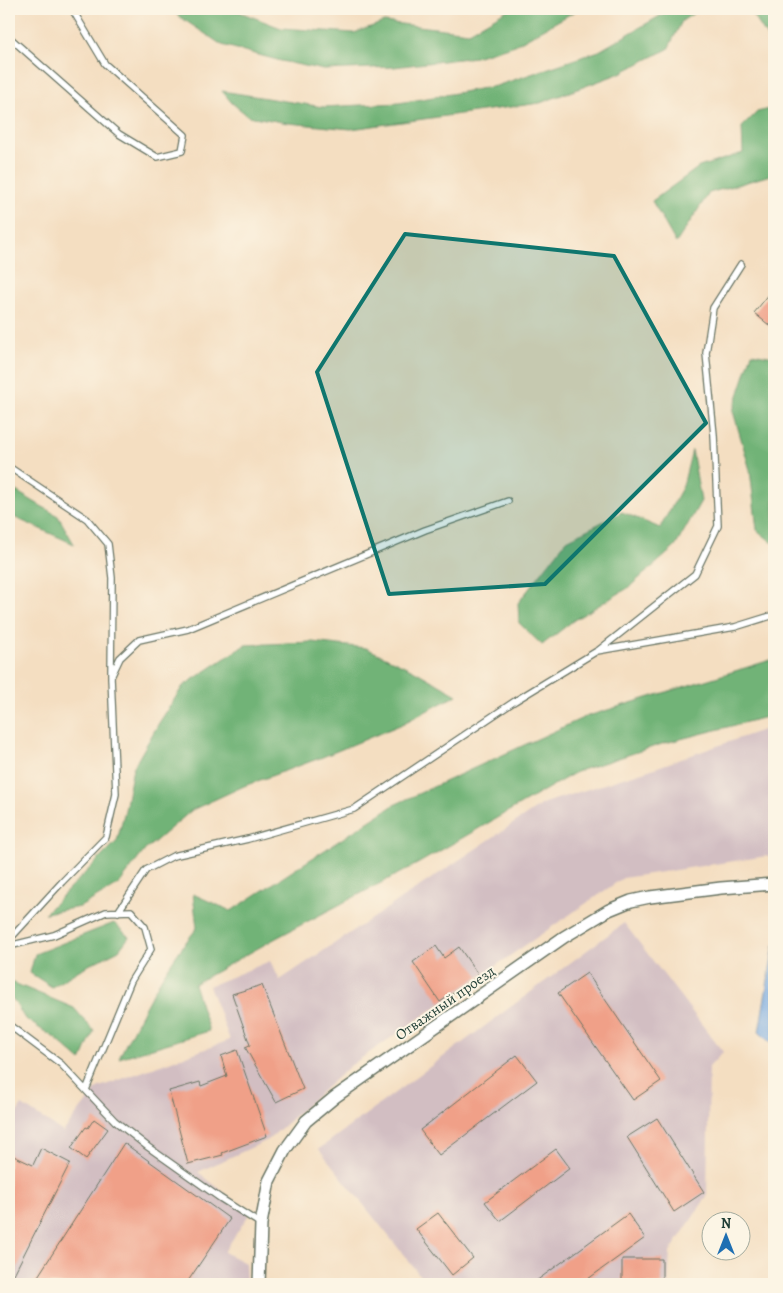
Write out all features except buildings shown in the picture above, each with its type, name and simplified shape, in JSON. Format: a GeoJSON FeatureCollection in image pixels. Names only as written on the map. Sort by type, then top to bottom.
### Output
{"type":"FeatureCollection","features":[{"type":"Feature","properties":{"kind":"street","name":"Отважный проезд"},"geometry":{"type":"LineString","coordinates":[[259,1284],[261,1224],[270,1181],[286,1150],[306,1121],[335,1097],[564,937],[609,910],[631,901],[721,888],[774,884]]}},
{"type":"Feature","properties":{"kind":"lane"},"geometry":{"type":"LineString","coordinates":[[9,37],[119,134],[157,158],[182,151],[185,135],[105,64],[72,9]]}},
{"type":"Feature","properties":{"kind":"lane"},"geometry":{"type":"LineString","coordinates":[[118,912],[146,870],[173,856],[248,840],[354,809],[515,701],[597,652],[695,574],[718,526],[714,435],[706,353],[713,308],[741,264]]}},
{"type":"Feature","properties":{"kind":"lane"},"geometry":{"type":"LineString","coordinates":[[9,467],[87,519],[108,544],[112,578],[111,677],[116,794],[106,837],[9,940]]}},
{"type":"Feature","properties":{"kind":"lane"},"geometry":{"type":"LineString","coordinates":[[111,677],[120,658],[139,640],[188,628],[425,530],[508,501]]}},
{"type":"Feature","properties":{"kind":"lane"},"geometry":{"type":"LineString","coordinates":[[597,652],[735,627],[774,615]]}},
{"type":"Feature","properties":{"kind":"lane"},"geometry":{"type":"LineString","coordinates":[[9,946],[54,935],[106,912],[131,911],[145,928],[151,949],[131,981],[86,1090]]}},
{"type":"Feature","properties":{"kind":"lane"},"geometry":{"type":"LineString","coordinates":[[9,1025],[61,1064],[115,1121],[220,1198],[261,1224]]}},
{"type":"Feature","properties":{"kind":"highlighted area"},"geometry":{"type":"Polygon","coordinates":[[[405,234],[614,256],[706,423],[545,584],[389,594],[317,372],[405,234]]]}},
{"type":"Feature","properties":{"kind":"shaded area"},"geometry":{"type":"Polygon","coordinates":[[[774,726],[774,855],[623,878],[350,1066],[268,1140],[198,1172],[250,1213],[224,1252],[245,1263],[246,1284],[9,1284],[9,1126],[22,1105],[63,1132],[97,1088],[230,1040],[209,986],[270,961],[280,980],[544,803],[652,769],[774,726]]]}},
{"type":"Feature","properties":{"kind":"shaded area"},"geometry":{"type":"Polygon","coordinates":[[[624,923],[723,1052],[709,1067],[707,1196],[670,1252],[668,1284],[427,1284],[319,1149],[624,923]]]}},
{"type":"Feature","properties":{"kind":"green space"},"geometry":{"type":"Polygon","coordinates":[[[172,9],[232,9],[281,28],[354,33],[384,22],[469,32],[509,9],[579,9],[515,45],[475,57],[394,67],[324,70],[222,45],[177,15],[172,9]]]}},
{"type":"Feature","properties":{"kind":"green space"},"geometry":{"type":"Polygon","coordinates":[[[335,9],[442,9],[388,12],[335,9]]]}},
{"type":"Feature","properties":{"kind":"green space"},"geometry":{"type":"Polygon","coordinates":[[[672,9],[700,9],[682,21],[668,49],[618,74],[540,103],[351,129],[288,123],[248,116],[232,103],[222,91],[323,107],[399,103],[496,86],[599,51],[672,9]]]}},
{"type":"Feature","properties":{"kind":"green space"},"geometry":{"type":"Polygon","coordinates":[[[748,9],[774,9],[774,54],[766,35],[748,9]]]}},
{"type":"Feature","properties":{"kind":"green space"},"geometry":{"type":"Polygon","coordinates":[[[774,108],[774,174],[709,193],[676,243],[652,201],[699,167],[743,153],[742,127],[757,112],[774,108]]]}},
{"type":"Feature","properties":{"kind":"green space"},"geometry":{"type":"Polygon","coordinates":[[[752,353],[774,357],[774,544],[757,530],[750,470],[733,411],[752,353]]]}},
{"type":"Feature","properties":{"kind":"green space"},"geometry":{"type":"Polygon","coordinates":[[[692,450],[701,501],[675,547],[628,588],[574,620],[542,645],[519,623],[518,603],[567,540],[622,512],[660,528],[683,486],[692,450]]]}},
{"type":"Feature","properties":{"kind":"green space"},"geometry":{"type":"Polygon","coordinates":[[[9,487],[58,516],[74,544],[9,515],[9,487]]]}},
{"type":"Feature","properties":{"kind":"green space"},"geometry":{"type":"Polygon","coordinates":[[[312,642],[366,648],[413,670],[457,695],[400,725],[320,758],[244,786],[192,810],[145,850],[119,884],[80,907],[45,913],[117,841],[133,768],[183,686],[245,645],[312,642]]]}},
{"type":"Feature","properties":{"kind":"green space"},"geometry":{"type":"Polygon","coordinates":[[[774,659],[774,715],[665,743],[578,771],[419,863],[278,937],[194,984],[209,1031],[119,1058],[164,974],[197,928],[193,894],[231,911],[394,805],[585,717],[774,659]]]}},
{"type":"Feature","properties":{"kind":"green space"},"geometry":{"type":"Polygon","coordinates":[[[114,923],[129,937],[119,950],[81,969],[52,987],[30,973],[35,954],[114,923]]]}},
{"type":"Feature","properties":{"kind":"green space"},"geometry":{"type":"Polygon","coordinates":[[[9,981],[74,1008],[94,1031],[81,1061],[55,1038],[25,1019],[9,993],[9,981]]]}},
{"type":"Feature","properties":{"kind":"water"},"geometry":{"type":"Polygon","coordinates":[[[774,945],[774,1046],[759,1032],[774,945]]]}}]}
